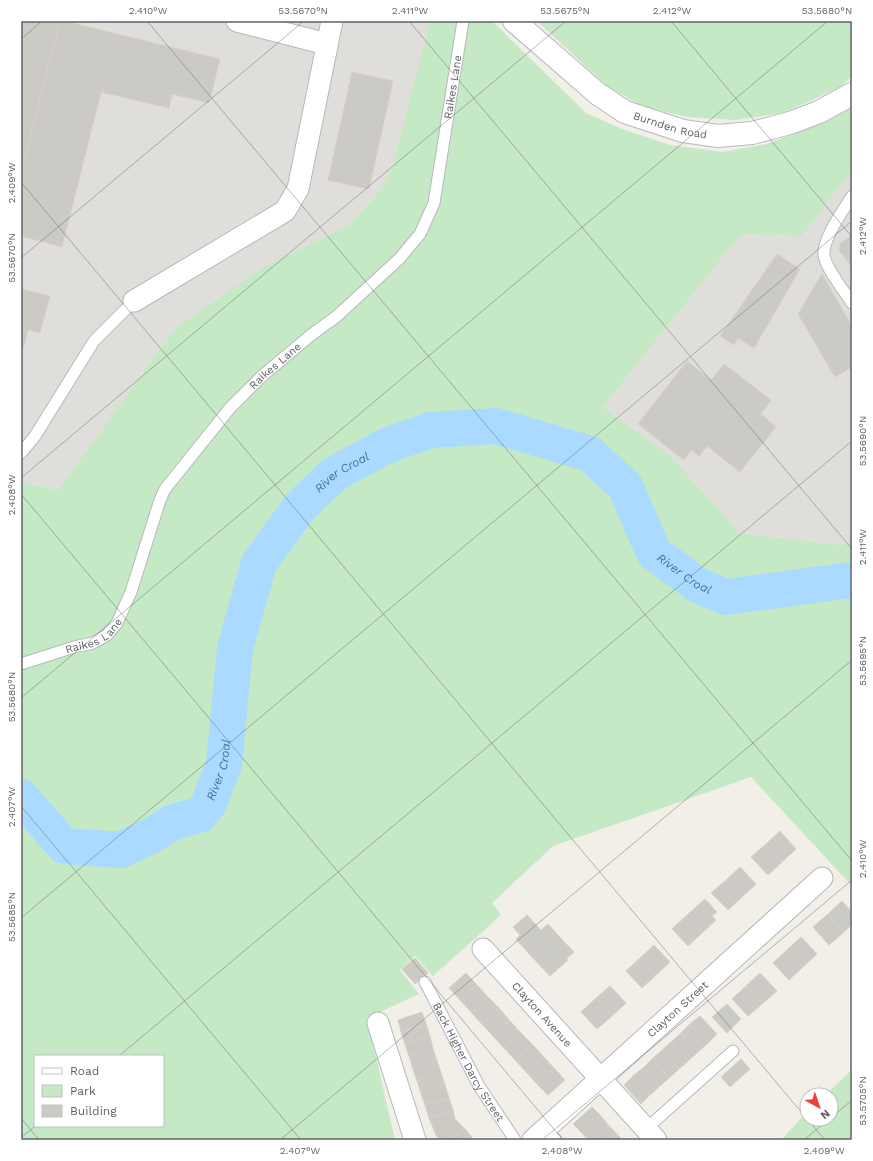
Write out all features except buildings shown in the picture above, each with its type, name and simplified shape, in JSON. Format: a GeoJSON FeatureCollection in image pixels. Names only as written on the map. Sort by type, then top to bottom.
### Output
{"type":"FeatureCollection","features":[{"type":"Feature","properties":{"kind":"main road","name":"Burnden Road"},"geometry":{"type":"LineString","coordinates":[[514,21],[598,94],[624,112],[683,131],[718,136],[752,133],[790,123],[819,112],[852,94]]}},
{"type":"Feature","properties":{"kind":"street"},"geometry":{"type":"LineString","coordinates":[[236,21],[327,44]]}},
{"type":"Feature","properties":{"kind":"street"},"geometry":{"type":"LineString","coordinates":[[134,301],[285,211],[298,189],[332,21]]}},
{"type":"Feature","properties":{"kind":"street","name":"Clayton Street"},"geometry":{"type":"LineString","coordinates":[[545,1136],[600,1079],[822,878]]}},
{"type":"Feature","properties":{"kind":"street","name":"Clayton Avenue"},"geometry":{"type":"LineString","coordinates":[[483,949],[651,1135]]}},
{"type":"Feature","properties":{"kind":"street"},"geometry":{"type":"LineString","coordinates":[[378,1023],[415,1140]]}},
{"type":"Feature","properties":{"kind":"lane","name":"Raikes Lane"},"geometry":{"type":"LineString","coordinates":[[21,664],[74,647],[92,643],[107,635],[117,623],[131,592],[160,500],[165,489],[230,408],[262,376],[311,335],[343,311],[399,259],[420,234],[434,203],[463,21]]}},
{"type":"Feature","properties":{"kind":"lane"},"geometry":{"type":"LineString","coordinates":[[852,196],[833,227],[823,253],[826,263],[852,303]]}},
{"type":"Feature","properties":{"kind":"lane"},"geometry":{"type":"LineString","coordinates":[[21,453],[35,436],[94,341],[134,301]]}},
{"type":"Feature","properties":{"kind":"lane","name":"Back Higher Darcy Street"},"geometry":{"type":"LineString","coordinates":[[425,982],[479,1086],[515,1140]]}},
{"type":"Feature","properties":{"kind":"lane"},"geometry":{"type":"LineString","coordinates":[[651,1135],[733,1051]]}},
{"type":"Feature","properties":{"kind":"shaded area"},"geometry":{"type":"Polygon","coordinates":[[[21,21],[430,21],[392,169],[374,198],[349,225],[265,266],[176,327],[58,490],[21,482],[21,21]]]}},
{"type":"Feature","properties":{"kind":"shaded area"},"geometry":{"type":"Polygon","coordinates":[[[852,170],[852,542],[842,545],[739,533],[671,456],[603,407],[741,234],[802,236],[852,170]]]}},
{"type":"Feature","properties":{"kind":"green space"},"geometry":{"type":"Polygon","coordinates":[[[430,21],[492,21],[586,113],[622,129],[670,145],[722,152],[767,144],[826,121],[852,106],[852,170],[802,236],[741,234],[603,407],[671,456],[739,533],[842,545],[852,542],[852,886],[751,777],[553,846],[492,903],[501,915],[433,976],[415,956],[400,970],[419,994],[367,1018],[395,1140],[21,1140],[21,482],[58,490],[176,327],[265,266],[349,225],[374,198],[392,169],[430,21]]]}},
{"type":"Feature","properties":{"kind":"green space"},"geometry":{"type":"Polygon","coordinates":[[[537,21],[852,21],[852,76],[839,88],[782,113],[735,120],[687,117],[642,106],[607,86],[537,21]]]}},
{"type":"Feature","properties":{"kind":"green space"},"geometry":{"type":"Polygon","coordinates":[[[852,1070],[852,1140],[781,1140],[799,1121],[799,1127],[839,1127],[839,1087],[834,1087],[852,1070]]]}},
{"type":"Feature","properties":{"kind":"waterway","name":"River Croal"},"geometry":{"type":"LineString","coordinates":[[21,797],[64,846],[120,850],[151,836],[171,823],[201,814],[208,805],[224,764],[235,648],[259,563],[300,507],[334,474],[388,445],[431,430],[496,426],[590,454],[625,486],[654,553],[698,585],[726,597],[852,580]]}}]}
